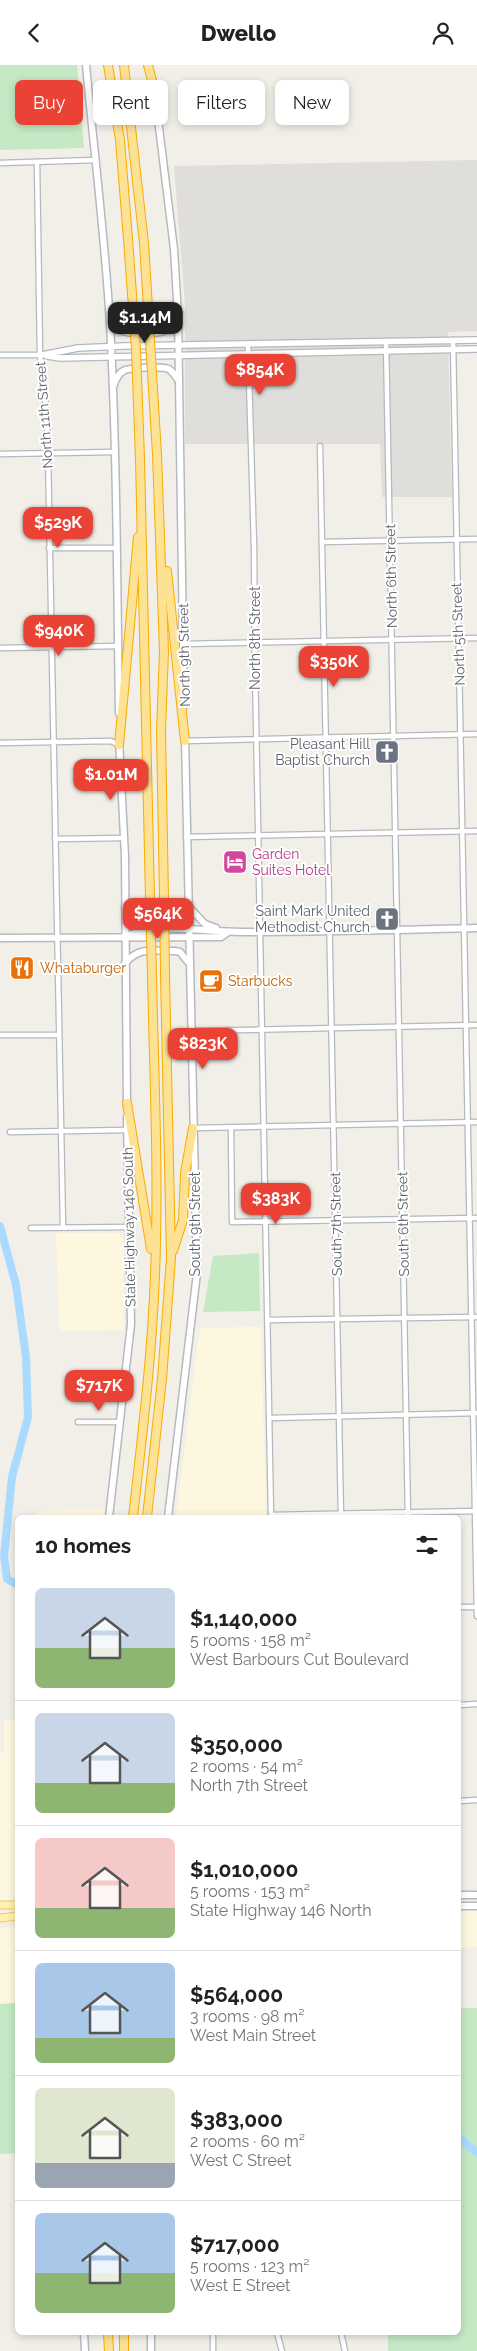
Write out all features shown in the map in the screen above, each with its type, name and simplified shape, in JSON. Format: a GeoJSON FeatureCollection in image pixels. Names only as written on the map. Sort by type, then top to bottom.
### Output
{"type":"FeatureCollection","features":[{"type":"Feature","properties":{"kind":"highway"},"geometry":{"type":"LineString","coordinates":[[108,65],[120,140],[136,349],[155,1137],[155,1274],[152,1337],[133,1515]]}},
{"type":"Feature","properties":{"kind":"highway"},"geometry":{"type":"LineString","coordinates":[[124,65],[144,243],[160,515],[164,651],[161,731],[171,1258],[149,1515]]}},
{"type":"Feature","properties":{"kind":"highway"},"geometry":{"type":"LineString","coordinates":[[150,65],[153,80]]}},
{"type":"Feature","properties":{"kind":"highway"},"geometry":{"type":"LineString","coordinates":[[119,745],[141,500]]}},
{"type":"Feature","properties":{"kind":"highway"},"geometry":{"type":"LineString","coordinates":[[160,515],[185,741]]}},
{"type":"Feature","properties":{"kind":"highway"},"geometry":{"type":"LineString","coordinates":[[127,1103],[155,1274]]}},
{"type":"Feature","properties":{"kind":"highway"},"geometry":{"type":"LineString","coordinates":[[171,1258],[182,1220],[185,1173],[193,1128]]}},
{"type":"Feature","properties":{"kind":"highway"},"geometry":{"type":"LineString","coordinates":[[108,2335],[111,2351]]}},
{"type":"Feature","properties":{"kind":"highway"},"geometry":{"type":"LineString","coordinates":[[111,2351],[112,2335]]}},
{"type":"Feature","properties":{"kind":"highway"},"geometry":{"type":"LineString","coordinates":[[124,2335],[124,2351]]}},
{"type":"Feature","properties":{"kind":"main road","name":"State Highway 146 South"},"geometry":{"type":"LineString","coordinates":[[86,65],[104,237],[111,347],[115,452],[119,745],[124,838],[131,1324],[109,1515]]}},
{"type":"Feature","properties":{"kind":"main road","name":"North 9th Street"},"geometry":{"type":"LineString","coordinates":[[159,125],[174,249],[179,346],[188,929]]}},
{"type":"Feature","properties":{"kind":"main road"},"geometry":{"type":"LineString","coordinates":[[109,312],[118,329],[137,334],[167,330],[171,327],[177,309]]}},
{"type":"Feature","properties":{"kind":"main road"},"geometry":{"type":"LineString","coordinates":[[112,390],[116,379],[122,372],[130,369],[164,367],[171,371],[179,381]]}},
{"type":"Feature","properties":{"kind":"main road"},"geometry":{"type":"LineString","coordinates":[[125,909],[137,917],[172,917],[180,915],[187,905],[205,924],[224,929],[228,932]]}},
{"type":"Feature","properties":{"kind":"main road"},"geometry":{"type":"LineString","coordinates":[[125,936],[139,930],[188,929],[260,932],[477,928]]}},
{"type":"Feature","properties":{"kind":"main road","name":"South 9th Street"},"geometry":{"type":"LineString","coordinates":[[168,1515],[197,1273],[188,929]]}},
{"type":"Feature","properties":{"kind":"main road"},"geometry":{"type":"LineString","coordinates":[[0,938],[222,937],[228,932]]}},
{"type":"Feature","properties":{"kind":"main road"},"geometry":{"type":"LineString","coordinates":[[125,963],[133,954],[140,951],[175,951],[184,956],[189,963]]}},
{"type":"Feature","properties":{"kind":"main road"},"geometry":{"type":"LineString","coordinates":[[461,1895],[477,1895]]}},
{"type":"Feature","properties":{"kind":"main road"},"geometry":{"type":"LineString","coordinates":[[0,1905],[15,1905]]}},
{"type":"Feature","properties":{"kind":"main road"},"geometry":{"type":"LineString","coordinates":[[461,1906],[477,1906]]}},
{"type":"Feature","properties":{"kind":"main road"},"geometry":{"type":"LineString","coordinates":[[0,1918],[15,1916]]}},
{"type":"Feature","properties":{"kind":"main road"},"geometry":{"type":"LineString","coordinates":[[84,2335],[85,2351]]}},
{"type":"Feature","properties":{"kind":"main road"},"geometry":{"type":"LineString","coordinates":[[150,2335],[151,2351]]}},
{"type":"Feature","properties":{"kind":"street"},"geometry":{"type":"LineString","coordinates":[[0,163],[95,161]]}},
{"type":"Feature","properties":{"kind":"street","name":"North 11th Street"},"geometry":{"type":"LineString","coordinates":[[37,162],[41,355],[47,417],[48,453],[48,548],[63,1227]]}},
{"type":"Feature","properties":{"kind":"street","name":"North 5th Street"},"geometry":{"type":"LineString","coordinates":[[453,340],[455,540],[459,638],[470,1218],[475,1317],[477,1615]]}},
{"type":"Feature","properties":{"kind":"street"},"geometry":{"type":"LineString","coordinates":[[0,355],[41,355],[78,348],[477,340]]}},
{"type":"Feature","properties":{"kind":"street","name":"North 6th Street"},"geometry":{"type":"LineString","coordinates":[[386,341],[398,929]]}},
{"type":"Feature","properties":{"kind":"street","name":"North 8th Street"},"geometry":{"type":"LineString","coordinates":[[248,345],[254,546],[254,642],[271,1418],[271,1515]]}},
{"type":"Feature","properties":{"kind":"street"},"geometry":{"type":"LineString","coordinates":[[41,355],[60,359],[477,349]]}},
{"type":"Feature","properties":{"kind":"street","name":"South 7th Street"},"geometry":{"type":"LineString","coordinates":[[320,446],[341,1515]]}},
{"type":"Feature","properties":{"kind":"street"},"geometry":{"type":"LineString","coordinates":[[0,454],[115,452]]}},
{"type":"Feature","properties":{"kind":"street"},"geometry":{"type":"LineString","coordinates":[[322,542],[477,539]]}},
{"type":"Feature","properties":{"kind":"street"},"geometry":{"type":"LineString","coordinates":[[48,548],[115,548]]}},
{"type":"Feature","properties":{"kind":"street"},"geometry":{"type":"LineString","coordinates":[[183,643],[477,638]]}},
{"type":"Feature","properties":{"kind":"street"},"geometry":{"type":"LineString","coordinates":[[0,649],[118,646]]}},
{"type":"Feature","properties":{"kind":"street"},"geometry":{"type":"LineString","coordinates":[[185,741],[477,734]]}},
{"type":"Feature","properties":{"kind":"street"},"geometry":{"type":"LineString","coordinates":[[0,743],[112,741],[119,745]]}},
{"type":"Feature","properties":{"kind":"street"},"geometry":{"type":"LineString","coordinates":[[186,837],[477,831]]}},
{"type":"Feature","properties":{"kind":"street"},"geometry":{"type":"LineString","coordinates":[[55,839],[124,838]]}},
{"type":"Feature","properties":{"kind":"street","name":"South 6th Street"},"geometry":{"type":"LineString","coordinates":[[398,929],[408,1515]]}},
{"type":"Feature","properties":{"kind":"street"},"geometry":{"type":"LineString","coordinates":[[192,1031],[477,1025]]}},
{"type":"Feature","properties":{"kind":"street"},"geometry":{"type":"LineString","coordinates":[[0,1035],[58,1035]]}},
{"type":"Feature","properties":{"kind":"street"},"geometry":{"type":"LineString","coordinates":[[193,1128],[477,1122]]}},
{"type":"Feature","properties":{"kind":"street"},"geometry":{"type":"LineString","coordinates":[[231,1128],[232,1223],[477,1218]]}},
{"type":"Feature","properties":{"kind":"street"},"geometry":{"type":"LineString","coordinates":[[10,1132],[127,1129]]}},
{"type":"Feature","properties":{"kind":"street"},"geometry":{"type":"LineString","coordinates":[[31,1228],[129,1227]]}},
{"type":"Feature","properties":{"kind":"street"},"geometry":{"type":"LineString","coordinates":[[268,1320],[475,1317]]}},
{"type":"Feature","properties":{"kind":"street"},"geometry":{"type":"LineString","coordinates":[[271,1418],[476,1413]]}},
{"type":"Feature","properties":{"kind":"street"},"geometry":{"type":"LineString","coordinates":[[78,1422],[120,1422]]}},
{"type":"Feature","properties":{"kind":"street"},"geometry":{"type":"LineString","coordinates":[[341,1515],[408,1515],[476,1511]]}},
{"type":"Feature","properties":{"kind":"street"},"geometry":{"type":"LineString","coordinates":[[461,1607],[477,1607]]}},
{"type":"Feature","properties":{"kind":"street"},"geometry":{"type":"LineString","coordinates":[[461,1705],[477,1705]]}},
{"type":"Feature","properties":{"kind":"street"},"geometry":{"type":"LineString","coordinates":[[461,1801],[477,1800]]}},
{"type":"Feature","properties":{"kind":"street"},"geometry":{"type":"LineString","coordinates":[[213,2335],[213,2351]]}},
{"type":"Feature","properties":{"kind":"street"},"geometry":{"type":"LineString","coordinates":[[278,2335],[282,2351]]}},
{"type":"Feature","properties":{"kind":"street"},"geometry":{"type":"LineString","coordinates":[[341,2335],[345,2351]]}},
{"type":"Feature","properties":{"kind":"shaded area"},"geometry":{"type":"Polygon","coordinates":[[[477,160],[477,331],[448,332],[452,497],[382,497],[380,444],[185,444],[185,304],[174,166],[477,160]]]}},
{"type":"Feature","properties":{"kind":"shaded area"},"geometry":{"type":"Polygon","coordinates":[[[56,1233],[123,1233],[124,1330],[59,1331],[56,1233]]]}},
{"type":"Feature","properties":{"kind":"shaded area"},"geometry":{"type":"Polygon","coordinates":[[[261,1327],[266,1515],[176,1515],[200,1328],[261,1327]]]}},
{"type":"Feature","properties":{"kind":"shaded area"},"geometry":{"type":"Polygon","coordinates":[[[105,1509],[104,1515],[36,1515],[36,1511],[105,1509]]]}},
{"type":"Feature","properties":{"kind":"shaded area"},"geometry":{"type":"Polygon","coordinates":[[[4,1720],[15,1720],[15,1900],[0,1900],[0,1752],[4,1752],[4,1720]]]}},
{"type":"Feature","properties":{"kind":"shaded area"},"geometry":{"type":"Polygon","coordinates":[[[477,1908],[477,1947],[461,1948],[461,1909],[477,1908]]]}},
{"type":"Feature","properties":{"kind":"shaded area"},"geometry":{"type":"Polygon","coordinates":[[[15,1926],[15,2003],[0,2004],[0,1928],[15,1926]]]}},
{"type":"Feature","properties":{"kind":"green space"},"geometry":{"type":"Polygon","coordinates":[[[0,65],[77,65],[78,80],[15,80],[15,125],[82,125],[84,148],[0,150],[0,65]]]}},
{"type":"Feature","properties":{"kind":"green space"},"geometry":{"type":"Polygon","coordinates":[[[259,1253],[260,1311],[203,1312],[213,1256],[259,1253]]]}},
{"type":"Feature","properties":{"kind":"green space"},"geometry":{"type":"Polygon","coordinates":[[[15,2003],[15,2153],[0,2154],[0,2004],[15,2003]]]}},
{"type":"Feature","properties":{"kind":"green space"},"geometry":{"type":"Polygon","coordinates":[[[461,2008],[477,2008],[477,2351],[388,2351],[388,2335],[461,2335],[461,2008]]]}},
{"type":"Feature","properties":{"kind":"waterway"},"geometry":{"type":"LineString","coordinates":[[0,1226],[16,1285],[26,1357],[28,1417],[12,1477],[4,1556],[7,1579],[15,1583]]}},
{"type":"Feature","properties":{"kind":"waterway"},"geometry":{"type":"LineString","coordinates":[[461,2139],[477,2153]]}},
{"type":"Feature","properties":{"kind":"place","name":"Pleasant Hill Baptist Church"},"geometry":{"type":"Point","coordinates":[387,752]}},
{"type":"Feature","properties":{"kind":"place","name":"Garden Suites Hotel"},"geometry":{"type":"Point","coordinates":[235,862]}},
{"type":"Feature","properties":{"kind":"place","name":"Saint Mark United Methodist Church"},"geometry":{"type":"Point","coordinates":[387,919]}},
{"type":"Feature","properties":{"kind":"place","name":"Whataburger"},"geometry":{"type":"Point","coordinates":[22,968]}},
{"type":"Feature","properties":{"kind":"place","name":"Starbucks"},"geometry":{"type":"Point","coordinates":[211,981]}}]}
